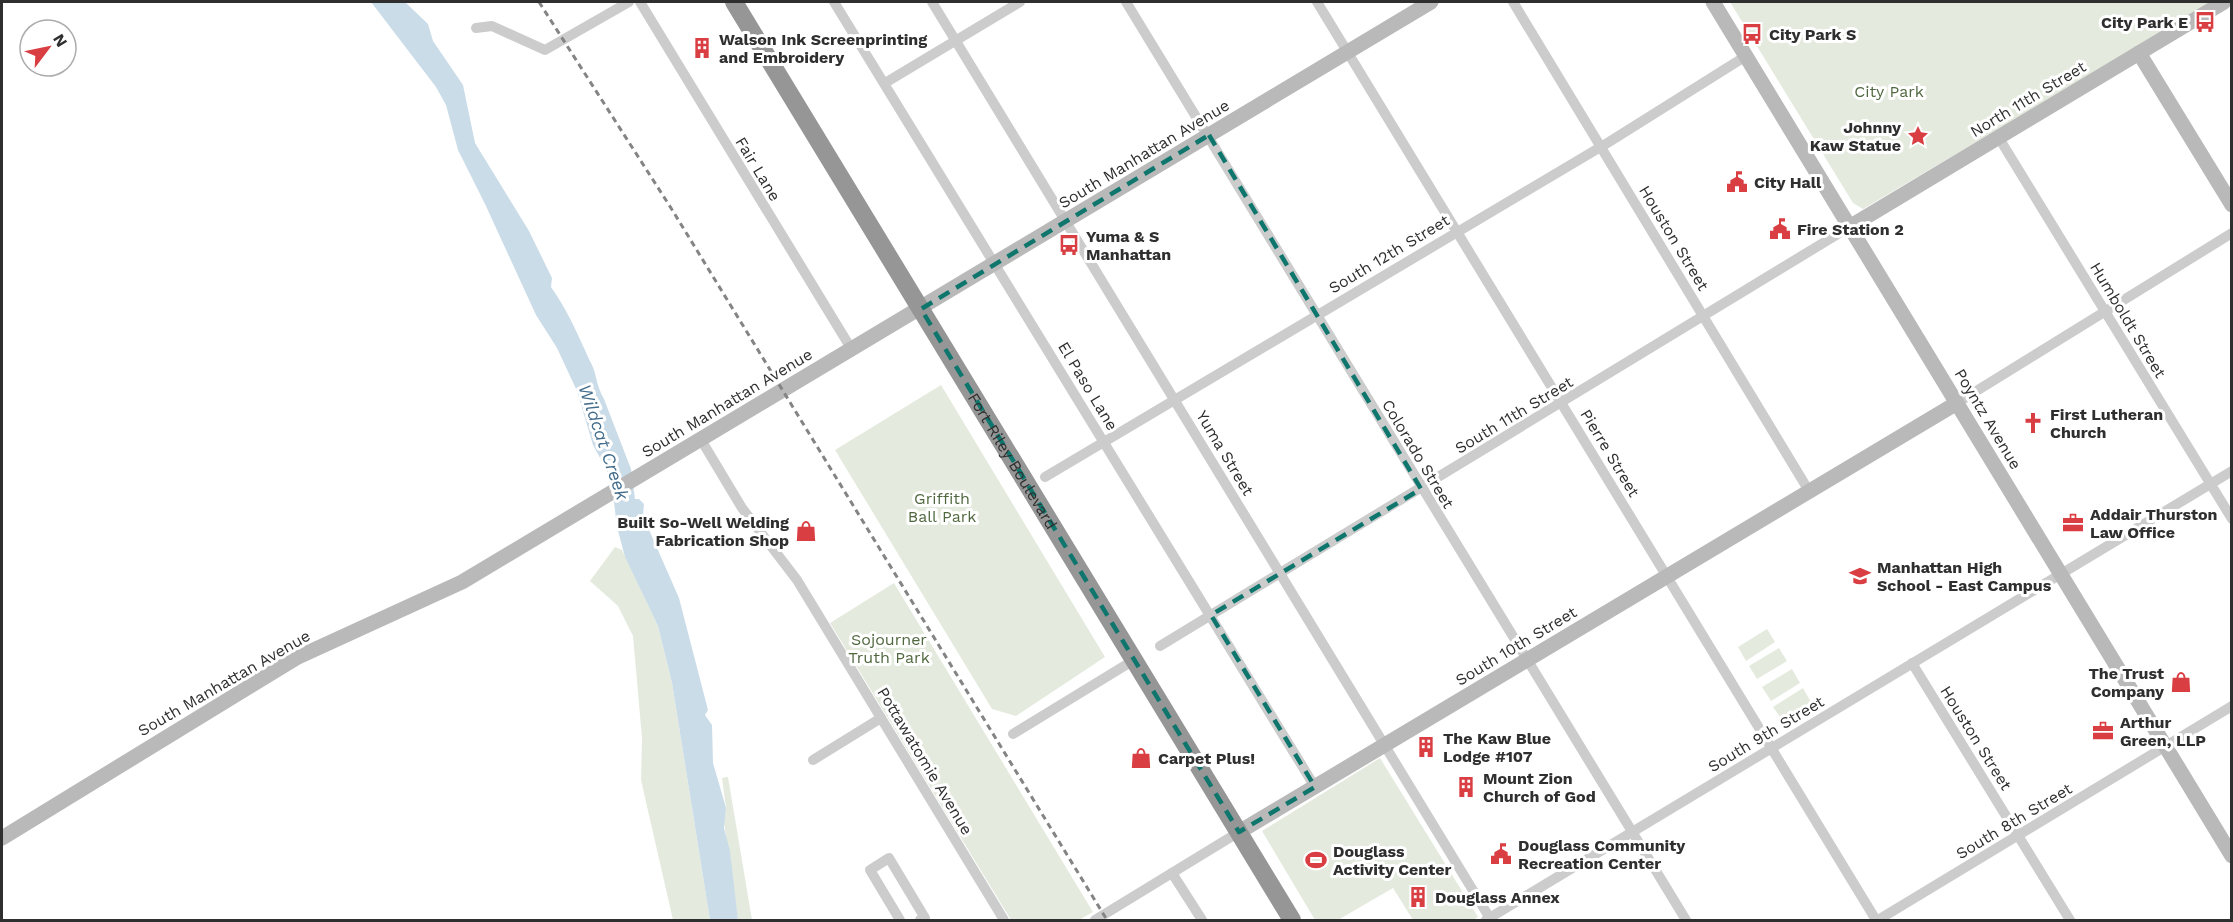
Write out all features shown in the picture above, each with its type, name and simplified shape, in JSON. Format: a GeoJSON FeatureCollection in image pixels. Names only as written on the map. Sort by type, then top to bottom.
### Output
{"type":"FeatureCollection","features":[{"type":"Feature","properties":{"kind":"highway","name":"Fort Riley Boulevard"},"geometry":{"type":"LineString","coordinates":[[734,2],[1292,921]]}},
{"type":"Feature","properties":{"kind":"street"},"geometry":{"type":"LineString","coordinates":[[476,28],[492,26],[545,50],[629,2]]}},
{"type":"Feature","properties":{"kind":"street","name":"Fair Lane"},"geometry":{"type":"LineString","coordinates":[[640,2],[852,350]]}},
{"type":"Feature","properties":{"kind":"street","name":"El Paso Lane"},"geometry":{"type":"LineString","coordinates":[[834,2],[1315,787]]}},
{"type":"Feature","properties":{"kind":"street","name":"Yuma Street"},"geometry":{"type":"LineString","coordinates":[[932,2],[1176,400],[1489,920]]}},
{"type":"Feature","properties":{"kind":"street"},"geometry":{"type":"LineString","coordinates":[[885,83],[1020,2]]}},
{"type":"Feature","properties":{"kind":"street","name":"Colorado Street"},"geometry":{"type":"LineString","coordinates":[[1126,2],[1686,921]]}},
{"type":"Feature","properties":{"kind":"street","name":"Pierre Street"},"geometry":{"type":"LineString","coordinates":[[1317,2],[1877,921]]}},
{"type":"Feature","properties":{"kind":"street","name":"South Manhattan Avenue"},"geometry":{"type":"LineString","coordinates":[[2,838],[296,658],[462,582],[1431,2]]}},
{"type":"Feature","properties":{"kind":"street","name":"Houston Street"},"geometry":{"type":"LineString","coordinates":[[1513,2],[1809,491]]}},
{"type":"Feature","properties":{"kind":"street","name":"Poyntz Avenue"},"geometry":{"type":"LineString","coordinates":[[1713,2],[2232,856]]}},
{"type":"Feature","properties":{"kind":"street","name":"North 11th Street"},"geometry":{"type":"LineString","coordinates":[[1851,226],[2224,2]]}},
{"type":"Feature","properties":{"kind":"street"},"geometry":{"type":"LineString","coordinates":[[2139,52],[2232,205]]}},
{"type":"Feature","properties":{"kind":"street","name":"South 12th Street"},"geometry":{"type":"LineString","coordinates":[[1046,477],[1600,146],[1746,56]]}},
{"type":"Feature","properties":{"kind":"street","name":"Humboldt Street"},"geometry":{"type":"LineString","coordinates":[[1999,138],[2232,519]]}},
{"type":"Feature","properties":{"kind":"street","name":"South 11th Street"},"geometry":{"type":"LineString","coordinates":[[1160,646],[1851,226]]}},
{"type":"Feature","properties":{"kind":"street"},"geometry":{"type":"LineString","coordinates":[[1957,403],[2232,233]]}},
{"type":"Feature","properties":{"kind":"street","name":"South 10th Street"},"geometry":{"type":"LineString","coordinates":[[1095,921],[1239,832],[1957,403]]}},
{"type":"Feature","properties":{"kind":"street","name":"Pottawatomie Avenue"},"geometry":{"type":"LineString","coordinates":[[700,438],[742,508],[797,580],[1004,921]]}},
{"type":"Feature","properties":{"kind":"street","name":"South 9th Street"},"geometry":{"type":"LineString","coordinates":[[1489,920],[2232,471]]}},
{"type":"Feature","properties":{"kind":"street"},"geometry":{"type":"LineString","coordinates":[[1013,735],[1134,660]]}},
{"type":"Feature","properties":{"kind":"street","name":"Houston Street"},"geometry":{"type":"LineString","coordinates":[[1912,663],[2070,921]]}},
{"type":"Feature","properties":{"kind":"street","name":"South 8th Street"},"geometry":{"type":"LineString","coordinates":[[1877,921],[2232,706]]}},
{"type":"Feature","properties":{"kind":"street"},"geometry":{"type":"LineString","coordinates":[[813,760],[881,718]]}},
{"type":"Feature","properties":{"kind":"street"},"geometry":{"type":"LineString","coordinates":[[900,921],[870,870],[889,858],[925,918],[920,921]]}},
{"type":"Feature","properties":{"kind":"street"},"geometry":{"type":"LineString","coordinates":[[1172,873],[1202,921]]}},
{"type":"Feature","properties":{"kind":"highlighted area"},"geometry":{"type":"Polygon","coordinates":[[[1209,135],[1421,489],[1211,615],[1315,787],[1239,832],[921,309],[1209,135]]]}},
{"type":"Feature","properties":{"kind":"green space","name":"City Park"},"geometry":{"type":"Polygon","coordinates":[[[1730,2],[2213,2],[1863,209],[1853,203],[1730,2]]]}},
{"type":"Feature","properties":{"kind":"green space","name":"Griffith Ball Park"},"geometry":{"type":"Polygon","coordinates":[[[941,385],[1105,657],[1016,716],[992,709],[835,450],[941,385]]]}},
{"type":"Feature","properties":{"kind":"green space"},"geometry":{"type":"Polygon","coordinates":[[[615,547],[622,550],[658,626],[672,683],[710,920],[673,920],[641,780],[642,738],[633,636],[618,606],[590,581],[615,547]]]}},
{"type":"Feature","properties":{"kind":"green space","name":"Sojourner Truth Park"},"geometry":{"type":"Polygon","coordinates":[[[894,583],[1093,912],[1079,920],[1011,920],[830,623],[894,583]]]}},
{"type":"Feature","properties":{"kind":"green space"},"geometry":{"type":"Polygon","coordinates":[[[1767,629],[1775,642],[1746,661],[1738,647],[1767,629]]]}},
{"type":"Feature","properties":{"kind":"green space"},"geometry":{"type":"Polygon","coordinates":[[[1779,648],[1787,661],[1757,679],[1749,666],[1779,648]]]}},
{"type":"Feature","properties":{"kind":"green space"},"geometry":{"type":"Polygon","coordinates":[[[1792,669],[1800,683],[1771,701],[1762,687],[1792,669]]]}},
{"type":"Feature","properties":{"kind":"green space"},"geometry":{"type":"Polygon","coordinates":[[[1803,688],[1811,702],[1782,720],[1773,707],[1803,688]]]}},
{"type":"Feature","properties":{"kind":"green space"},"geometry":{"type":"Polygon","coordinates":[[[1380,758],[1478,917],[1473,920],[1413,920],[1393,888],[1338,920],[1315,920],[1262,831],[1380,758]]]}},
{"type":"Feature","properties":{"kind":"green space"},"geometry":{"type":"Polygon","coordinates":[[[728,777],[752,920],[738,920],[724,822],[726,808],[722,778],[728,777]]]}},
{"type":"Feature","properties":{"kind":"water","name":"Wildcat Creek"},"geometry":{"type":"Polygon","coordinates":[[[371,2],[405,2],[428,24],[433,41],[463,85],[475,143],[529,231],[552,278],[551,287],[569,316],[594,369],[599,389],[631,469],[635,499],[639,499],[644,504],[643,516],[679,598],[708,710],[705,715],[712,725],[713,763],[726,808],[724,828],[730,851],[738,920],[710,920],[672,683],[658,626],[625,557],[617,527],[611,478],[593,445],[577,391],[557,348],[536,315],[458,150],[446,105],[436,87],[371,2]]]}},
{"type":"Feature","properties":{"kind":"railway"},"geometry":{"type":"LineString","coordinates":[[539,2],[671,208],[1107,920]]}},
{"type":"Feature","properties":{"kind":"place","name":"City Park E"},"geometry":{"type":"Point","coordinates":[2205,22]}},
{"type":"Feature","properties":{"kind":"place","name":"City Park S"},"geometry":{"type":"Point","coordinates":[1752,34]}},
{"type":"Feature","properties":{"kind":"place","name":"Walson Ink Screenprinting and Embroidery"},"geometry":{"type":"Point","coordinates":[702,48]}},
{"type":"Feature","properties":{"kind":"place","name":"Johnny Kaw Statue"},"geometry":{"type":"Point","coordinates":[1918,136]}},
{"type":"Feature","properties":{"kind":"place","name":"City Hall"},"geometry":{"type":"Point","coordinates":[1737,182]}},
{"type":"Feature","properties":{"kind":"place","name":"Fire Station 2"},"geometry":{"type":"Point","coordinates":[1780,229]}},
{"type":"Feature","properties":{"kind":"place","name":"Yuma & S Manhattan"},"geometry":{"type":"Point","coordinates":[1069,245]}},
{"type":"Feature","properties":{"kind":"place","name":"First Lutheran Church"},"geometry":{"type":"Point","coordinates":[2033,423]}},
{"type":"Feature","properties":{"kind":"place","name":"Addair Thurston Law Office"},"geometry":{"type":"Point","coordinates":[2073,523]}},
{"type":"Feature","properties":{"kind":"place","name":"Built So-Well Welding Fabrication Shop"},"geometry":{"type":"Point","coordinates":[806,531]}},
{"type":"Feature","properties":{"kind":"place","name":"Manhattan High School - East Campus"},"geometry":{"type":"Point","coordinates":[1860,576]}},
{"type":"Feature","properties":{"kind":"place","name":"The Trust Company"},"geometry":{"type":"Point","coordinates":[2181,682]}},
{"type":"Feature","properties":{"kind":"place","name":"Arthur Green, LLP"},"geometry":{"type":"Point","coordinates":[2103,731]}},
{"type":"Feature","properties":{"kind":"place","name":"The Kaw Blue Lodge #107"},"geometry":{"type":"Point","coordinates":[1426,747]}},
{"type":"Feature","properties":{"kind":"place","name":"Carpet Plus!"},"geometry":{"type":"Point","coordinates":[1141,758]}},
{"type":"Feature","properties":{"kind":"place","name":"Mount Zion Church of God"},"geometry":{"type":"Point","coordinates":[1466,787]}},
{"type":"Feature","properties":{"kind":"place","name":"Douglass Community Recreation Center"},"geometry":{"type":"Point","coordinates":[1501,854]}},
{"type":"Feature","properties":{"kind":"place","name":"Douglass Activity Center"},"geometry":{"type":"Point","coordinates":[1316,860]}},
{"type":"Feature","properties":{"kind":"place","name":"Douglass Annex"},"geometry":{"type":"Point","coordinates":[1418,897]}}]}
